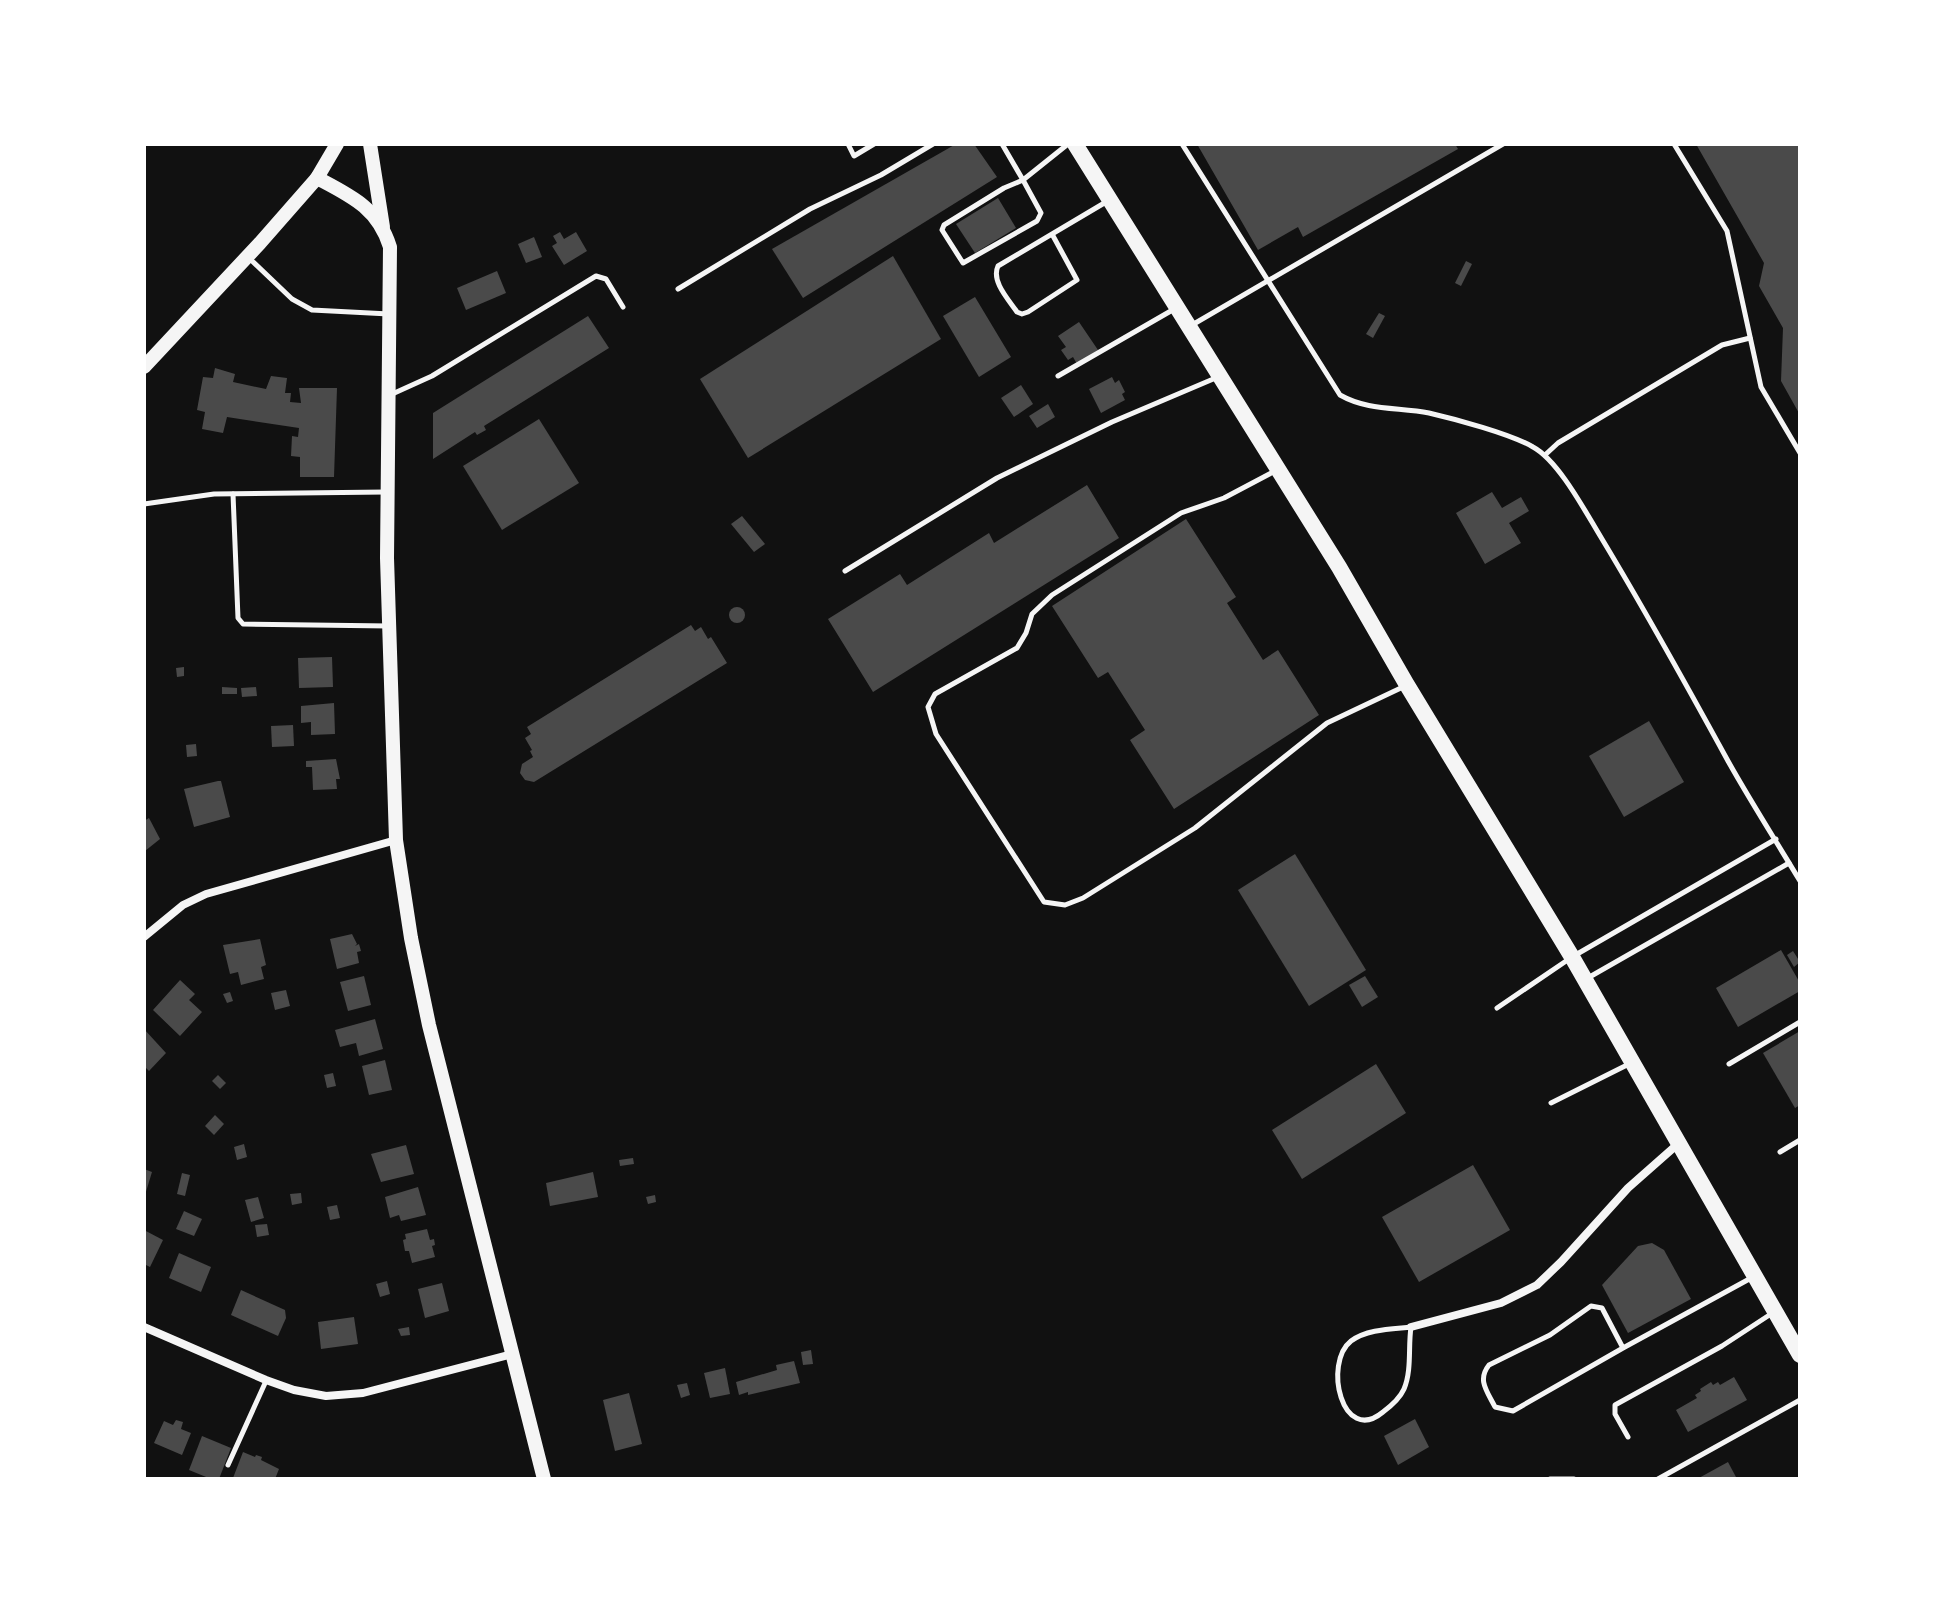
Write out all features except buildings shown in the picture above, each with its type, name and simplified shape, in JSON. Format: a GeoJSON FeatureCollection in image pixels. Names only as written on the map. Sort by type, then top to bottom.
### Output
{"type":"FeatureCollection","features":[{"type":"Feature","properties":{"kind":"main road"},"geometry":{"type":"LineString","coordinates":[[144,367],[317,178],[337,144]]}},
{"type":"Feature","properties":{"kind":"main road"},"geometry":{"type":"LineString","coordinates":[[370,144],[390,247],[387,492],[396,840],[411,938],[429,1025],[544,1479]]}},
{"type":"Feature","properties":{"kind":"main road"},"geometry":{"type":"LineString","coordinates":[[1075,144],[1339,567],[1585,979],[1800,1355]]}},
{"type":"Feature","properties":{"kind":"main road"},"geometry":{"type":"LineString","coordinates":[[317,178],[369,209],[384,227]]}},
{"type":"Feature","properties":{"kind":"street"},"geometry":{"type":"LineString","coordinates":[[144,937],[183,905],[206,894],[396,840]]}},
{"type":"Feature","properties":{"kind":"street"},"geometry":{"type":"LineString","coordinates":[[1411,1327],[1487,1307],[1537,1285],[1628,1188],[1679,1142]]}},
{"type":"Feature","properties":{"kind":"street"},"geometry":{"type":"LineString","coordinates":[[144,1327],[266,1380],[312,1395],[363,1393],[512,1354]]}},
{"type":"Feature","properties":{"kind":"lane"},"geometry":{"type":"LineString","coordinates":[[848,144],[854,156],[874,144]]}},
{"type":"Feature","properties":{"kind":"lane"},"geometry":{"type":"LineString","coordinates":[[678,289],[810,209],[881,175],[933,144]]}},
{"type":"Feature","properties":{"kind":"lane"},"geometry":{"type":"LineString","coordinates":[[1002,144],[1023,180],[1041,213],[1037,221],[963,263],[942,230],[944,225],[1004,188],[1023,180],[1068,144]]}},
{"type":"Feature","properties":{"kind":"lane"},"geometry":{"type":"LineString","coordinates":[[1182,144],[1340,395],[1350,401],[1375,407],[1428,413],[1509,437],[1545,455],[1575,494],[1614,558],[1742,786],[1800,881]]}},
{"type":"Feature","properties":{"kind":"lane"},"geometry":{"type":"LineString","coordinates":[[1188,327],[1503,144]]}},
{"type":"Feature","properties":{"kind":"lane"},"geometry":{"type":"LineString","coordinates":[[1674,144],[1727,231],[1761,387],[1800,453]]}},
{"type":"Feature","properties":{"kind":"lane"},"geometry":{"type":"LineString","coordinates":[[1052,234],[1077,280],[1028,312],[1017,312],[996,279],[994,272],[998,266],[1052,234],[1110,200]]}},
{"type":"Feature","properties":{"kind":"lane"},"geometry":{"type":"LineString","coordinates":[[247,256],[292,299],[312,310],[390,314]]}},
{"type":"Feature","properties":{"kind":"lane"},"geometry":{"type":"LineString","coordinates":[[389,395],[432,376],[596,276],[606,279],[623,307]]}},
{"type":"Feature","properties":{"kind":"lane"},"geometry":{"type":"LineString","coordinates":[[1058,376],[1176,308]]}},
{"type":"Feature","properties":{"kind":"lane"},"geometry":{"type":"LineString","coordinates":[[1545,455],[1558,443],[1722,345],[1750,338]]}},
{"type":"Feature","properties":{"kind":"lane"},"geometry":{"type":"LineString","coordinates":[[845,571],[997,478],[1112,422],[1219,377]]}},
{"type":"Feature","properties":{"kind":"lane"},"geometry":{"type":"LineString","coordinates":[[1278,470],[1224,498],[1181,513],[1052,595],[1032,614],[1017,648],[935,694],[928,707],[936,734],[1044,902],[1065,905],[1083,898],[1195,828],[1327,723],[1407,685]]}},
{"type":"Feature","properties":{"kind":"lane"},"geometry":{"type":"LineString","coordinates":[[144,504],[233,494],[387,492]]}},
{"type":"Feature","properties":{"kind":"lane"},"geometry":{"type":"LineString","coordinates":[[233,494],[238,618],[243,624],[390,626]]}},
{"type":"Feature","properties":{"kind":"lane"},"geometry":{"type":"LineString","coordinates":[[1497,1008],[1572,957],[1776,839]]}},
{"type":"Feature","properties":{"kind":"lane"},"geometry":{"type":"LineString","coordinates":[[1585,979],[1789,863]]}},
{"type":"Feature","properties":{"kind":"lane"},"geometry":{"type":"LineString","coordinates":[[1729,1064],[1800,1022]]}},
{"type":"Feature","properties":{"kind":"lane"},"geometry":{"type":"LineString","coordinates":[[1551,1103],[1632,1062]]}},
{"type":"Feature","properties":{"kind":"lane"},"geometry":{"type":"LineString","coordinates":[[1780,1152],[1800,1140]]}},
{"type":"Feature","properties":{"kind":"lane"},"geometry":{"type":"LineString","coordinates":[[1623,1348],[1602,1308],[1591,1306],[1550,1335],[1489,1365],[1482,1380],[1495,1407],[1513,1411],[1754,1276]]}},
{"type":"Feature","properties":{"kind":"lane"},"geometry":{"type":"LineString","coordinates":[[1628,1437],[1615,1414],[1615,1405],[1722,1346],[1775,1312]]}},
{"type":"Feature","properties":{"kind":"lane"},"geometry":{"type":"LineString","coordinates":[[1411,1327],[1408,1374],[1403,1390],[1374,1419],[1366,1423],[1357,1420],[1341,1399],[1337,1369],[1341,1354],[1354,1339],[1368,1333],[1411,1327]]}},
{"type":"Feature","properties":{"kind":"lane"},"geometry":{"type":"LineString","coordinates":[[228,1465],[266,1380]]}},
{"type":"Feature","properties":{"kind":"lane"},"geometry":{"type":"LineString","coordinates":[[1658,1479],[1800,1400]]}},
{"type":"Feature","properties":{"kind":"lane"},"geometry":{"type":"LineString","coordinates":[[1550,1479],[1574,1479]]}}]}
